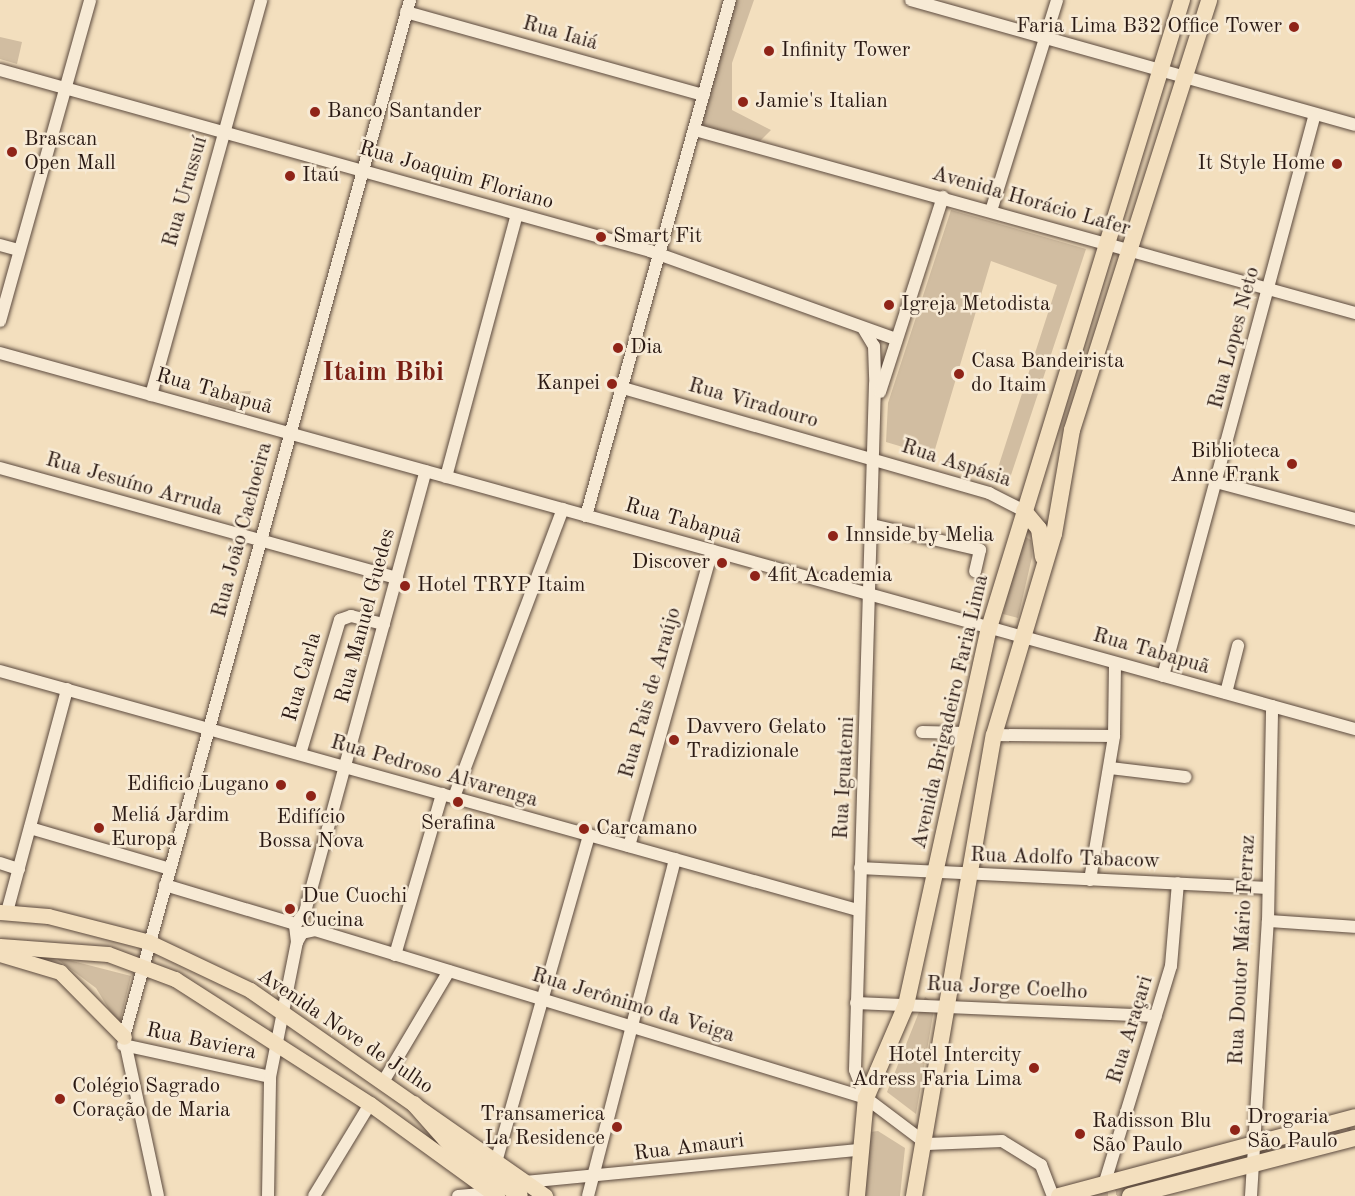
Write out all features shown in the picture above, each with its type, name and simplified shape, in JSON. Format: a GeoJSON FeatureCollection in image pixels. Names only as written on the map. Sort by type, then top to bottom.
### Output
{"type":"FeatureCollection","features":[{"type":"Feature","properties":{"kind":"highway","name":"Avenida Brigadeiro Faria Lima"},"geometry":{"type":"LineString","coordinates":[[857,1196],[858,1150],[867,1098],[906,1005],[937,873],[989,627],[1105,243],[1182,0]]}},
{"type":"Feature","properties":{"kind":"highway"},"geometry":{"type":"LineString","coordinates":[[918,1193],[950,1004],[967,876],[994,735],[1020,636],[1043,567],[1072,430],[1182,77],[1209,0]]}},
{"type":"Feature","properties":{"kind":"highway"},"geometry":{"type":"LineString","coordinates":[[1035,473],[1044,487],[1061,490]]}},
{"type":"Feature","properties":{"kind":"highway"},"geometry":{"type":"LineString","coordinates":[[1024,511],[1041,536],[1043,567]]}},
{"type":"Feature","properties":{"kind":"highway"},"geometry":{"type":"LineString","coordinates":[[414,1104],[453,1148],[523,1189]]}},
{"type":"Feature","properties":{"kind":"highway"},"geometry":{"type":"LineString","coordinates":[[1059,1196],[1252,1144],[1354,1128]]}},
{"type":"Feature","properties":{"kind":"highway"},"geometry":{"type":"LineString","coordinates":[[1130,1196],[1252,1164],[1354,1128]]}},
{"type":"Feature","properties":{"kind":"main road","name":"Avenida Nove de Julho"},"geometry":{"type":"LineString","coordinates":[[4,912],[48,916],[149,942],[280,1008],[496,1162],[523,1189],[545,1196]]}},
{"type":"Feature","properties":{"kind":"main road"},"geometry":{"type":"LineString","coordinates":[[0,946],[71,948],[145,966],[275,1041],[370,1104],[495,1195]]}},
{"type":"Feature","properties":{"kind":"main road"},"geometry":{"type":"LineString","coordinates":[[0,954],[60,972],[124,1041]]}},
{"type":"Feature","properties":{"kind":"street"},"geometry":{"type":"LineString","coordinates":[[0,321],[90,0]]}},
{"type":"Feature","properties":{"kind":"street","name":"Rua Urussuí"},"geometry":{"type":"LineString","coordinates":[[151,394],[261,0]]}},
{"type":"Feature","properties":{"kind":"street"},"geometry":{"type":"LineString","coordinates":[[586,516],[696,130],[730,0]]}},
{"type":"Feature","properties":{"kind":"street"},"geometry":{"type":"LineString","coordinates":[[911,0],[952,5],[1045,38],[1355,125]]}},
{"type":"Feature","properties":{"kind":"street"},"geometry":{"type":"LineString","coordinates":[[992,211],[1057,0]]}},
{"type":"Feature","properties":{"kind":"street","name":"Rua Iaiá"},"geometry":{"type":"LineString","coordinates":[[408,6],[704,95]]}},
{"type":"Feature","properties":{"kind":"street","name":"Rua João Cachoeira"},"geometry":{"type":"LineString","coordinates":[[124,1041],[145,966],[149,942],[408,6]]}},
{"type":"Feature","properties":{"kind":"street","name":"Rua Joaquim Floriano"},"geometry":{"type":"LineString","coordinates":[[0,70],[661,255],[896,339]]}},
{"type":"Feature","properties":{"kind":"street","name":"Rua Lopes Neto"},"geometry":{"type":"LineString","coordinates":[[1163,676],[1315,114]]}},
{"type":"Feature","properties":{"kind":"street","name":"Avenida Horácio Lafer"},"geometry":{"type":"LineString","coordinates":[[696,130],[1355,313]]}},
{"type":"Feature","properties":{"kind":"street"},"geometry":{"type":"LineString","coordinates":[[875,410],[943,197]]}},
{"type":"Feature","properties":{"kind":"street"},"geometry":{"type":"LineString","coordinates":[[446,477],[517,214]]}},
{"type":"Feature","properties":{"kind":"street"},"geometry":{"type":"LineString","coordinates":[[0,245],[19,250]]}},
{"type":"Feature","properties":{"kind":"street"},"geometry":{"type":"LineString","coordinates":[[863,328],[874,346],[875,410]]}},
{"type":"Feature","properties":{"kind":"street","name":"Rua Tabapuã"},"geometry":{"type":"LineString","coordinates":[[0,353],[1355,729]]}},
{"type":"Feature","properties":{"kind":"street","name":"Rua Viradouro"},"geometry":{"type":"LineString","coordinates":[[623,387],[873,458]]}},
{"type":"Feature","properties":{"kind":"street","name":"Rua Iguatemi"},"geometry":{"type":"LineString","coordinates":[[867,1098],[855,1070],[858,910],[871,595],[875,410]]}},
{"type":"Feature","properties":{"kind":"street","name":"Rua Aspásia"},"geometry":{"type":"LineString","coordinates":[[873,458],[1003,498],[1024,511]]}},
{"type":"Feature","properties":{"kind":"street","name":"Rua Jesuíno Arruda"},"geometry":{"type":"LineString","coordinates":[[0,468],[397,578]]}},
{"type":"Feature","properties":{"kind":"street","name":"Rua Manuel Guedes"},"geometry":{"type":"LineString","coordinates":[[268,1196],[270,1077],[280,1008],[299,930],[426,471]]}},
{"type":"Feature","properties":{"kind":"street"},"geometry":{"type":"LineString","coordinates":[[1216,482],[1355,519]]}},
{"type":"Feature","properties":{"kind":"street"},"geometry":{"type":"LineString","coordinates":[[395,955],[448,796],[563,509]]}},
{"type":"Feature","properties":{"kind":"street"},"geometry":{"type":"LineString","coordinates":[[872,525],[981,550],[975,571]]}},
{"type":"Feature","properties":{"kind":"street","name":"Rua Pais de Araújo"},"geometry":{"type":"LineString","coordinates":[[629,846],[712,550]]}},
{"type":"Feature","properties":{"kind":"street","name":"Rua Carla"},"geometry":{"type":"LineString","coordinates":[[300,754],[340,620],[351,616],[384,624]]}},
{"type":"Feature","properties":{"kind":"street"},"geometry":{"type":"LineString","coordinates":[[1226,693],[1238,646]]}},
{"type":"Feature","properties":{"kind":"street"},"geometry":{"type":"LineString","coordinates":[[1090,880],[1114,736],[1115,663]]}},
{"type":"Feature","properties":{"kind":"street","name":"Rua Pedroso Alvarenga"},"geometry":{"type":"LineString","coordinates":[[0,671],[858,910]]}},
{"type":"Feature","properties":{"kind":"street"},"geometry":{"type":"LineString","coordinates":[[4,912],[19,869],[67,689]]}},
{"type":"Feature","properties":{"kind":"street","name":"Rua Doutor Mário Ferraz"},"geometry":{"type":"LineString","coordinates":[[1251,1196],[1252,1144],[1268,921],[1272,706]]}},
{"type":"Feature","properties":{"kind":"street"},"geometry":{"type":"LineString","coordinates":[[922,732],[966,733]]}},
{"type":"Feature","properties":{"kind":"street"},"geometry":{"type":"LineString","coordinates":[[994,735],[1114,736]]}},
{"type":"Feature","properties":{"kind":"street"},"geometry":{"type":"LineString","coordinates":[[1110,768],[1185,777]]}},
{"type":"Feature","properties":{"kind":"street"},"geometry":{"type":"LineString","coordinates":[[30,828],[170,869]]}},
{"type":"Feature","properties":{"kind":"street"},"geometry":{"type":"LineString","coordinates":[[496,1162],[589,835]]}},
{"type":"Feature","properties":{"kind":"street"},"geometry":{"type":"LineString","coordinates":[[588,1196],[630,1026],[675,859]]}},
{"type":"Feature","properties":{"kind":"street"},"geometry":{"type":"LineString","coordinates":[[0,863],[19,869]]}},
{"type":"Feature","properties":{"kind":"street","name":"Rua Adolfo Tabacow"},"geometry":{"type":"LineString","coordinates":[[860,868],[967,876],[1268,888]]}},
{"type":"Feature","properties":{"kind":"street","name":"Rua Araçari"},"geometry":{"type":"LineString","coordinates":[[1104,1185],[1156,1016],[1178,927],[1178,883]]}},
{"type":"Feature","properties":{"kind":"street","name":"Rua Jerônimo da Veiga"},"geometry":{"type":"LineString","coordinates":[[165,885],[299,930],[315,930],[867,1098],[927,1144]]}},
{"type":"Feature","properties":{"kind":"street"},"geometry":{"type":"LineString","coordinates":[[1268,921],[1355,927]]}},
{"type":"Feature","properties":{"kind":"street"},"geometry":{"type":"LineString","coordinates":[[383,1082],[450,971]]}},
{"type":"Feature","properties":{"kind":"street","name":"Rua Jorge Coelho"},"geometry":{"type":"LineString","coordinates":[[856,1003],[950,1004],[1156,1016]]}},
{"type":"Feature","properties":{"kind":"street"},"geometry":{"type":"LineString","coordinates":[[124,1041],[158,1196]]}},
{"type":"Feature","properties":{"kind":"street","name":"Rua Baviera"},"geometry":{"type":"LineString","coordinates":[[124,1041],[270,1077]]}},
{"type":"Feature","properties":{"kind":"street"},"geometry":{"type":"LineString","coordinates":[[314,1196],[370,1104]]}},
{"type":"Feature","properties":{"kind":"street"},"geometry":{"type":"LineString","coordinates":[[927,1144],[1013,1144],[1041,1165],[1053,1196]]}},
{"type":"Feature","properties":{"kind":"street","name":"Rua Amauri"},"geometry":{"type":"LineString","coordinates":[[523,1189],[591,1179],[858,1150]]}},
{"type":"Feature","properties":{"kind":"street"},"geometry":{"type":"LineString","coordinates":[[458,1196],[495,1195]]}},
{"type":"Feature","properties":{"kind":"shaded area"},"geometry":{"type":"Polygon","coordinates":[[[735,0],[754,0],[732,63],[732,110],[771,130],[758,143],[701,126],[735,0]]]}},
{"type":"Feature","properties":{"kind":"shaded area"},"geometry":{"type":"Polygon","coordinates":[[[0,37],[22,42],[17,64],[0,59],[0,37]]]}},
{"type":"Feature","properties":{"kind":"shaded area"},"geometry":{"type":"Polygon","coordinates":[[[951,210],[1086,249],[1009,481],[995,477],[1057,285],[991,261],[933,456],[886,442],[888,403],[951,210]]]}},
{"type":"Feature","properties":{"kind":"shaded area"},"geometry":{"type":"Polygon","coordinates":[[[251,391],[245,412],[208,402],[210,393],[251,391]]]}},
{"type":"Feature","properties":{"kind":"shaded area"},"geometry":{"type":"Polygon","coordinates":[[[1022,535],[1031,540],[1032,557],[1018,618],[1003,614],[1022,535]]]}},
{"type":"Feature","properties":{"kind":"shaded area"},"geometry":{"type":"Polygon","coordinates":[[[53,956],[131,976],[119,1026],[96,988],[53,956]]]}},
{"type":"Feature","properties":{"kind":"shaded area"},"geometry":{"type":"Polygon","coordinates":[[[925,997],[933,1002],[933,1015],[916,1114],[887,1092],[925,997]]]}},
{"type":"Feature","properties":{"kind":"shaded area"},"geometry":{"type":"Polygon","coordinates":[[[878,1131],[905,1148],[900,1196],[863,1196],[870,1132],[878,1131]]]}},
{"type":"Feature","properties":{"kind":"tunnel"},"geometry":{"type":"LineString","coordinates":[[1092,1196],[1350,1129]]}},
{"type":"Feature","properties":{"kind":"place","name":"Faria Lima B32 Office Tower"},"geometry":{"type":"Point","coordinates":[1294,27]}},
{"type":"Feature","properties":{"kind":"place","name":"Infinity Tower"},"geometry":{"type":"Point","coordinates":[769,51]}},
{"type":"Feature","properties":{"kind":"place","name":"Jamie's Italian"},"geometry":{"type":"Point","coordinates":[743,102]}},
{"type":"Feature","properties":{"kind":"place","name":"Banco Santander"},"geometry":{"type":"Point","coordinates":[315,112]}},
{"type":"Feature","properties":{"kind":"place","name":"Brascan Open Mall"},"geometry":{"type":"Point","coordinates":[12,152]}},
{"type":"Feature","properties":{"kind":"place","name":"It Style Home"},"geometry":{"type":"Point","coordinates":[1337,164]}},
{"type":"Feature","properties":{"kind":"place","name":"Itaú"},"geometry":{"type":"Point","coordinates":[290,176]}},
{"type":"Feature","properties":{"kind":"place","name":"Smart Fit"},"geometry":{"type":"Point","coordinates":[601,237]}},
{"type":"Feature","properties":{"kind":"place","name":"Igreja Metodista"},"geometry":{"type":"Point","coordinates":[889,305]}},
{"type":"Feature","properties":{"kind":"place","name":"Dia"},"geometry":{"type":"Point","coordinates":[618,348]}},
{"type":"Feature","properties":{"kind":"place","name":"Casa Bandeirista do Itaim"},"geometry":{"type":"Point","coordinates":[959,374]}},
{"type":"Feature","properties":{"kind":"place","name":"Kanpei"},"geometry":{"type":"Point","coordinates":[612,384]}},
{"type":"Feature","properties":{"kind":"place","name":"Biblioteca Anne Frank"},"geometry":{"type":"Point","coordinates":[1292,464]}},
{"type":"Feature","properties":{"kind":"place","name":"Innside by Melia"},"geometry":{"type":"Point","coordinates":[833,536]}},
{"type":"Feature","properties":{"kind":"place","name":"Discover"},"geometry":{"type":"Point","coordinates":[722,563]}},
{"type":"Feature","properties":{"kind":"place","name":"4fit Academia"},"geometry":{"type":"Point","coordinates":[755,576]}},
{"type":"Feature","properties":{"kind":"place","name":"Hotel TRYP Itaim"},"geometry":{"type":"Point","coordinates":[405,586]}},
{"type":"Feature","properties":{"kind":"place","name":"Davvero Gelato Tradizionale"},"geometry":{"type":"Point","coordinates":[674,740]}},
{"type":"Feature","properties":{"kind":"place","name":"Edificio Lugano"},"geometry":{"type":"Point","coordinates":[281,785]}},
{"type":"Feature","properties":{"kind":"place","name":"Edifício Bossa Nova"},"geometry":{"type":"Point","coordinates":[311,796]}},
{"type":"Feature","properties":{"kind":"place","name":"Serafina"},"geometry":{"type":"Point","coordinates":[458,802]}},
{"type":"Feature","properties":{"kind":"place","name":"Meliá Jardim Europa"},"geometry":{"type":"Point","coordinates":[99,828]}},
{"type":"Feature","properties":{"kind":"place","name":"Carcamano"},"geometry":{"type":"Point","coordinates":[584,829]}},
{"type":"Feature","properties":{"kind":"place","name":"Due Cuochi Cucina"},"geometry":{"type":"Point","coordinates":[290,909]}},
{"type":"Feature","properties":{"kind":"place","name":"Hotel Intercity Adress Faria Lima"},"geometry":{"type":"Point","coordinates":[1034,1068]}},
{"type":"Feature","properties":{"kind":"place","name":"Colégio Sagrado Coração de Maria"},"geometry":{"type":"Point","coordinates":[60,1099]}},
{"type":"Feature","properties":{"kind":"place","name":"Transamerica La Residence"},"geometry":{"type":"Point","coordinates":[617,1127]}},
{"type":"Feature","properties":{"kind":"place","name":"Drogaria São Paulo"},"geometry":{"type":"Point","coordinates":[1235,1130]}},
{"type":"Feature","properties":{"kind":"place","name":"Radisson Blu São Paulo"},"geometry":{"type":"Point","coordinates":[1080,1134]}},
{"type":"Feature","properties":{"kind":"district","name":"Itaim Bibi"},"geometry":{"type":"Point","coordinates":[383,373]}}]}
